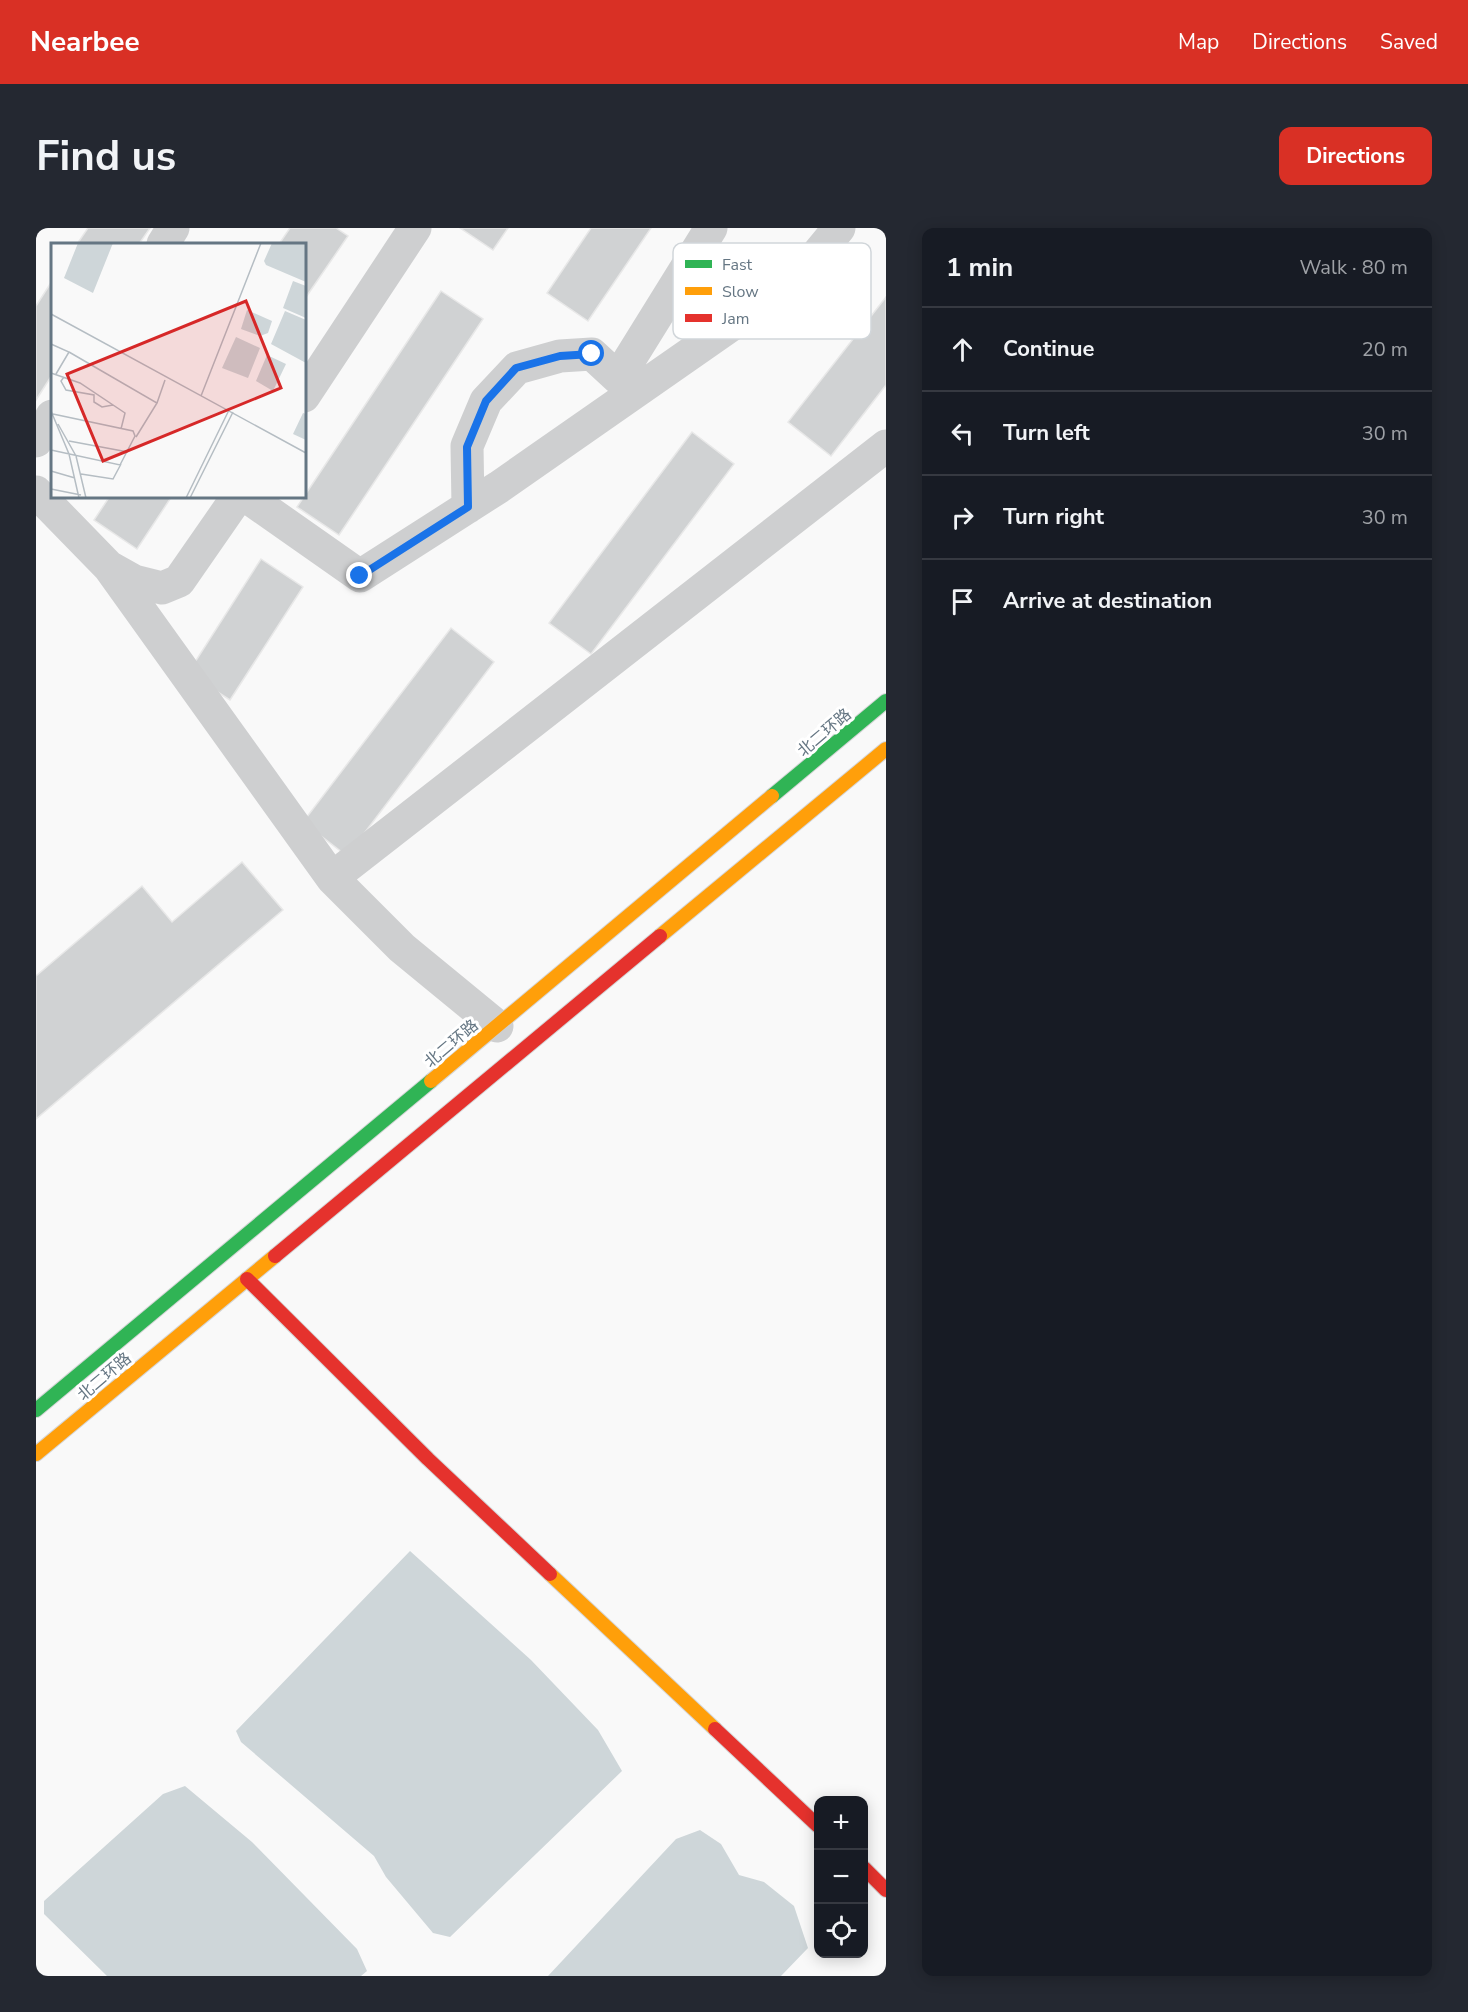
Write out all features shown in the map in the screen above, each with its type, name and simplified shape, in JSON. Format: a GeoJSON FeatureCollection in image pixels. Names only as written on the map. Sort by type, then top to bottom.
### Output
{"type":"FeatureCollection","features":[{"type":"Feature","properties":{"kind":"main road","name":"北二环路"},"geometry":{"type":"LineString","coordinates":[[36,1410],[886,702]]}},
{"type":"Feature","properties":{"kind":"main road","name":"北二环路"},"geometry":{"type":"LineString","coordinates":[[36,1454],[886,749]]}},
{"type":"Feature","properties":{"kind":"main road"},"geometry":{"type":"LineString","coordinates":[[247,1279],[428,1459],[814,1821]]}},
{"type":"Feature","properties":{"kind":"main road"},"geometry":{"type":"LineString","coordinates":[[868,1873],[886,1890]]}},
{"type":"Feature","properties":{"kind":"street"},"geometry":{"type":"LineString","coordinates":[[164,243],[173,228]]}},
{"type":"Feature","properties":{"kind":"street"},"geometry":{"type":"LineString","coordinates":[[306,393],[416,228]]}},
{"type":"Feature","properties":{"kind":"street"},"geometry":{"type":"LineString","coordinates":[[702,243],[711,228]]}},
{"type":"Feature","properties":{"kind":"street"},"geometry":{"type":"LineString","coordinates":[[827,243],[839,228]]}},
{"type":"Feature","properties":{"kind":"street"},"geometry":{"type":"LineString","coordinates":[[468,507],[467,447],[486,401],[516,368],[560,356],[592,354],[618,378],[673,289]]}},
{"type":"Feature","properties":{"kind":"street"},"geometry":{"type":"LineString","coordinates":[[249,498],[360,576],[500,487],[711,339]]}},
{"type":"Feature","properties":{"kind":"street"},"geometry":{"type":"LineString","coordinates":[[36,441],[51,418]]}},
{"type":"Feature","properties":{"kind":"street"},"geometry":{"type":"LineString","coordinates":[[332,878],[886,446]]}},
{"type":"Feature","properties":{"kind":"street"},"geometry":{"type":"LineString","coordinates":[[36,492],[109,567],[332,878],[402,948],[497,1026]]}},
{"type":"Feature","properties":{"kind":"street"},"geometry":{"type":"LineString","coordinates":[[109,567],[134,581],[162,588],[179,581],[237,498]]}},
{"type":"Feature","properties":{"kind":"shaded area"},"geometry":{"type":"Polygon","coordinates":[[[410,1551],[531,1660],[598,1730],[622,1771],[450,1937],[433,1933],[386,1877],[374,1856],[241,1742],[236,1731],[410,1551]]]}},
{"type":"Feature","properties":{"kind":"shaded area"},"geometry":{"type":"Polygon","coordinates":[[[185,1786],[252,1842],[357,1949],[367,1971],[361,1976],[107,1976],[44,1914],[44,1901],[163,1794],[185,1786]]]}},
{"type":"Feature","properties":{"kind":"shaded area"},"geometry":{"type":"Polygon","coordinates":[[[700,1830],[721,1844],[739,1875],[764,1882],[794,1906],[808,1948],[781,1976],[548,1976],[676,1839],[700,1830]]]}},
{"type":"Feature","properties":{"kind":"building"},"geometry":{"type":"Polygon","coordinates":[[[88,228],[150,228],[140,243],[78,243],[88,228]]]}},
{"type":"Feature","properties":{"kind":"building"},"geometry":{"type":"Polygon","coordinates":[[[290,228],[336,228],[348,236],[306,297],[306,243],[280,243],[290,228]]]}},
{"type":"Feature","properties":{"kind":"building"},"geometry":{"type":"Polygon","coordinates":[[[460,228],[508,228],[493,250],[460,228]]]}},
{"type":"Feature","properties":{"kind":"building"},"geometry":{"type":"Polygon","coordinates":[[[591,228],[651,228],[588,321],[547,293],[591,228]]]}},
{"type":"Feature","properties":{"kind":"building"},"geometry":{"type":"Polygon","coordinates":[[[51,283],[51,377],[36,400],[36,306],[51,283]]]}},
{"type":"Feature","properties":{"kind":"building"},"geometry":{"type":"Polygon","coordinates":[[[441,291],[483,319],[339,535],[297,507],[303,498],[306,498],[306,494],[441,291]]]}},
{"type":"Feature","properties":{"kind":"building"},"geometry":{"type":"Polygon","coordinates":[[[886,297],[886,385],[831,456],[788,422],[853,339],[871,339],[871,316],[886,297]]]}},
{"type":"Feature","properties":{"kind":"building"},"geometry":{"type":"Polygon","coordinates":[[[692,432],[734,464],[591,654],[549,623],[692,432]]]}},
{"type":"Feature","properties":{"kind":"building"},"geometry":{"type":"Polygon","coordinates":[[[109,498],[171,498],[137,549],[94,520],[109,498]]]}},
{"type":"Feature","properties":{"kind":"building"},"geometry":{"type":"Polygon","coordinates":[[[261,559],[303,587],[230,700],[188,673],[261,559]]]}},
{"type":"Feature","properties":{"kind":"building"},"geometry":{"type":"Polygon","coordinates":[[[451,628],[494,662],[347,856],[303,822],[451,628]]]}},
{"type":"Feature","properties":{"kind":"building"},"geometry":{"type":"Polygon","coordinates":[[[242,862],[283,910],[36,1119],[36,976],[142,886],[172,922],[242,862]]]}},
{"type":"Feature","properties":{"kind":"traffic: fast"},"geometry":{"type":"LineString","coordinates":[[772,796],[886,701]]}},
{"type":"Feature","properties":{"kind":"traffic: fast"},"geometry":{"type":"LineString","coordinates":[[36,1410],[431,1081]]}},
{"type":"Feature","properties":{"kind":"traffic: slow"},"geometry":{"type":"LineString","coordinates":[[660,936],[886,749]]}},
{"type":"Feature","properties":{"kind":"traffic: slow"},"geometry":{"type":"LineString","coordinates":[[431,1081],[772,796]]}},
{"type":"Feature","properties":{"kind":"traffic: slow"},"geometry":{"type":"LineString","coordinates":[[36,1454],[275,1256]]}},
{"type":"Feature","properties":{"kind":"traffic: slow"},"geometry":{"type":"LineString","coordinates":[[550,1574],[715,1729]]}},
{"type":"Feature","properties":{"kind":"traffic: jam"},"geometry":{"type":"LineString","coordinates":[[275,1256],[660,936]]}},
{"type":"Feature","properties":{"kind":"traffic: jam"},"geometry":{"type":"LineString","coordinates":[[247,1279],[428,1459],[550,1574]]}},
{"type":"Feature","properties":{"kind":"traffic: jam"},"geometry":{"type":"LineString","coordinates":[[715,1729],[814,1822]]}},
{"type":"Feature","properties":{"kind":"traffic: jam"},"geometry":{"type":"LineString","coordinates":[[868,1872],[886,1890]]}},
{"type":"Feature","properties":{"kind":"route"},"geometry":{"type":"LineString","coordinates":[[360,576],[468,507],[467,447],[486,401],[516,368],[560,356],[592,354]]}}]}
